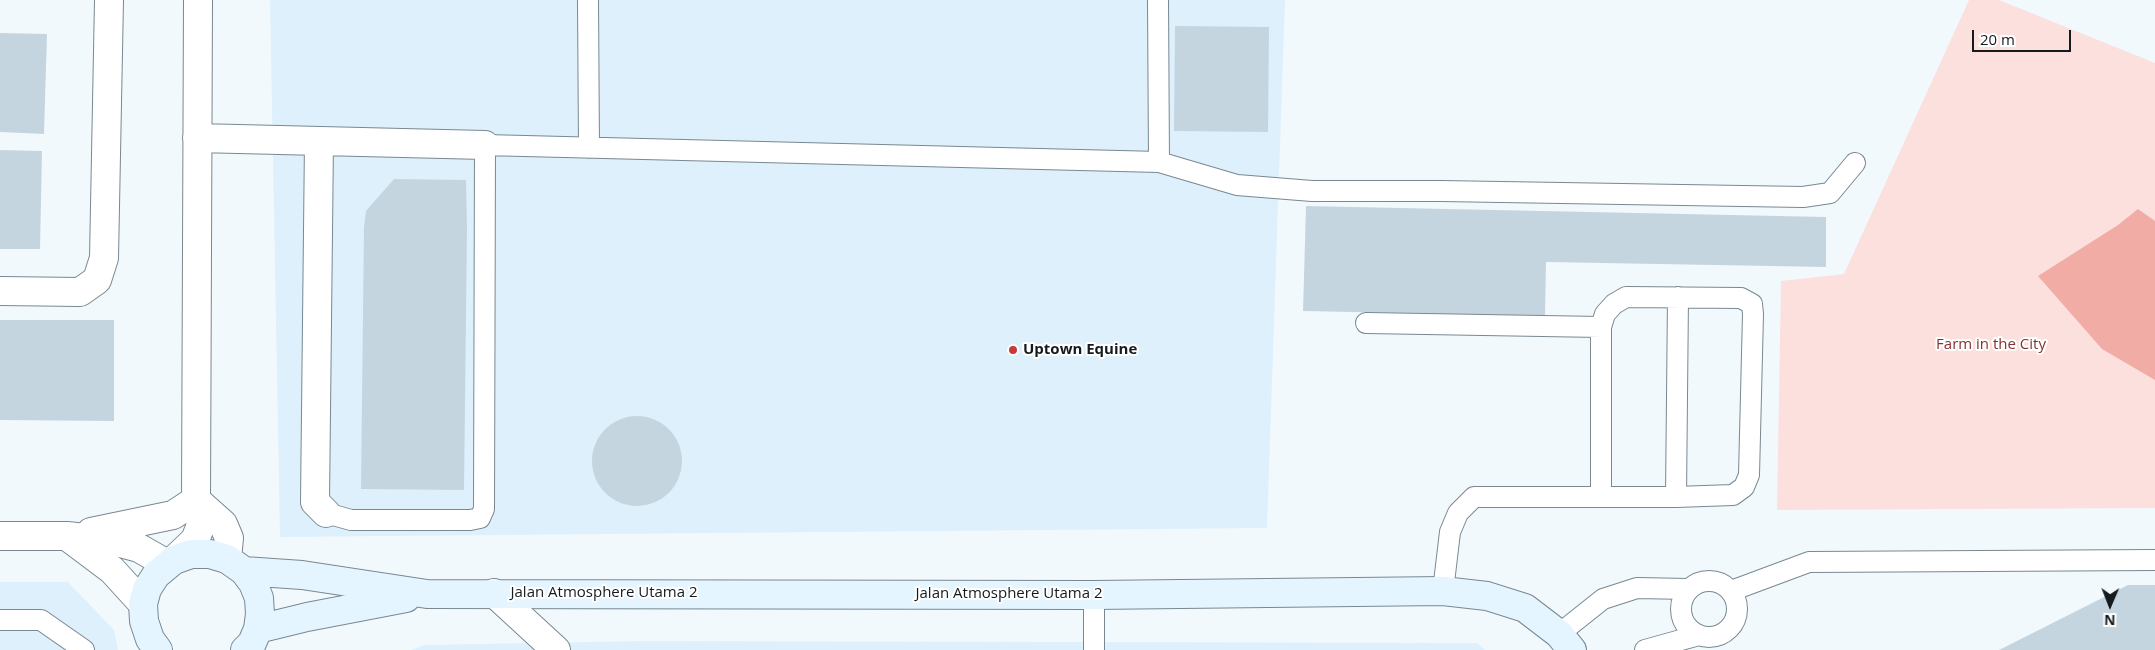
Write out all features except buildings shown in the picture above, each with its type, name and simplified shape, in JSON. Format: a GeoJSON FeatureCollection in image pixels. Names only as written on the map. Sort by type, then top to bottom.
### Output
{"type":"FeatureCollection","features":[{"type":"Feature","properties":{"kind":"street"},"geometry":{"type":"LineString","coordinates":[[0,291],[80,292],[98,280],[104,258],[109,0]]}},
{"type":"Feature","properties":{"kind":"street"},"geometry":{"type":"LineString","coordinates":[[158,650],[150,639],[144,622],[143,604],[147,589],[156,575],[196,540],[201,525],[196,500],[198,0]]}},
{"type":"Feature","properties":{"kind":"street"},"geometry":{"type":"LineString","coordinates":[[197,138],[485,145]]}},
{"type":"Feature","properties":{"kind":"street"},"geometry":{"type":"LineString","coordinates":[[319,141],[315,502],[326,513]]}},
{"type":"Feature","properties":{"kind":"street"},"geometry":{"type":"LineString","coordinates":[[66,536],[130,525],[173,515],[196,500]]}},
{"type":"Feature","properties":{"kind":"street"},"geometry":{"type":"LineString","coordinates":[[196,500],[223,524],[236,565],[253,583],[259,598],[260,614],[252,640]]}},
{"type":"Feature","properties":{"kind":"street"},"geometry":{"type":"LineString","coordinates":[[0,536],[66,536],[113,541],[138,548],[170,562],[191,554],[210,554],[236,565],[427,594]]}},
{"type":"Feature","properties":{"kind":"street"},"geometry":{"type":"LineString","coordinates":[[66,536],[112,570],[143,604]]}},
{"type":"Feature","properties":{"kind":"street","name":"Jalan Atmosphere Utama 2"},"geometry":{"type":"LineString","coordinates":[[427,594],[1094,595],[1443,592],[1487,596],[1525,608],[1566,642]]}},
{"type":"Feature","properties":{"kind":"street"},"geometry":{"type":"LineString","coordinates":[[494,593],[556,650]]}},
{"type":"Feature","properties":{"kind":"street"},"geometry":{"type":"LineString","coordinates":[[252,640],[307,617],[427,594]]}},
{"type":"Feature","properties":{"kind":"lane"},"geometry":{"type":"LineString","coordinates":[[588,0],[589,148]]}},
{"type":"Feature","properties":{"kind":"lane"},"geometry":{"type":"LineString","coordinates":[[1158,0],[1159,162]]}},
{"type":"Feature","properties":{"kind":"lane"},"geometry":{"type":"LineString","coordinates":[[326,513],[351,520],[470,520],[480,518],[484,510],[485,145],[1159,162],[1237,185],[1312,191],[1451,191],[1763,197],[1803,197],[1830,193],[1856,163]]}},
{"type":"Feature","properties":{"kind":"lane"},"geometry":{"type":"LineString","coordinates":[[1443,592],[1450,532],[1458,513],[1474,497],[1601,497],[1676,497],[1733,495],[1744,486],[1749,474],[1752,304],[1741,298],[1626,297],[1614,304],[1605,314],[1601,327],[1601,497]]}},
{"type":"Feature","properties":{"kind":"lane"},"geometry":{"type":"LineString","coordinates":[[1676,497],[1678,297]]}},
{"type":"Feature","properties":{"kind":"lane"},"geometry":{"type":"LineString","coordinates":[[1366,322],[1601,327]]}},
{"type":"Feature","properties":{"kind":"lane"},"geometry":{"type":"LineString","coordinates":[[1731,591],[1809,562],[2155,560]]}},
{"type":"Feature","properties":{"kind":"lane"},"geometry":{"type":"LineString","coordinates":[[1645,650],[1714,640],[1732,624],[1736,616],[1735,599],[1731,591],[1724,584],[1705,580],[1688,589],[1682,597],[1681,615],[1685,624],[1714,640]]}},
{"type":"Feature","properties":{"kind":"lane"},"geometry":{"type":"LineString","coordinates":[[1566,642],[1603,599],[1637,588],[1688,589]]}},
{"type":"Feature","properties":{"kind":"lane"},"geometry":{"type":"LineString","coordinates":[[1094,595],[1094,650]]}},
{"type":"Feature","properties":{"kind":"lane"},"geometry":{"type":"LineString","coordinates":[[0,620],[41,620],[84,650]]}},
{"type":"Feature","properties":{"kind":"shaded area"},"geometry":{"type":"Polygon","coordinates":[[[270,0],[1285,0],[1267,528],[280,537],[270,0]]]}},
{"type":"Feature","properties":{"kind":"shaded area"},"geometry":{"type":"Polygon","coordinates":[[[2138,209],[2155,221],[2155,380],[2102,349],[2038,276],[2118,225],[2138,209]]]}},
{"type":"Feature","properties":{"kind":"shaded area"},"geometry":{"type":"Polygon","coordinates":[[[0,582],[68,582],[114,630],[118,650],[0,650],[0,582]]]}},
{"type":"Feature","properties":{"kind":"shaded area"},"geometry":{"type":"Polygon","coordinates":[[[643,641],[1477,643],[1485,650],[411,650],[424,645],[643,641]]]}},
{"type":"Feature","properties":{"kind":"green space","name":"Farm in the City"},"geometry":{"type":"Polygon","coordinates":[[[1969,0],[1999,0],[2155,63],[2155,508],[1777,510],[1781,281],[1844,274],[1969,0]]]}},
{"type":"Feature","properties":{"kind":"place","name":"Uptown Equine"},"geometry":{"type":"Point","coordinates":[1013,350]}}]}
